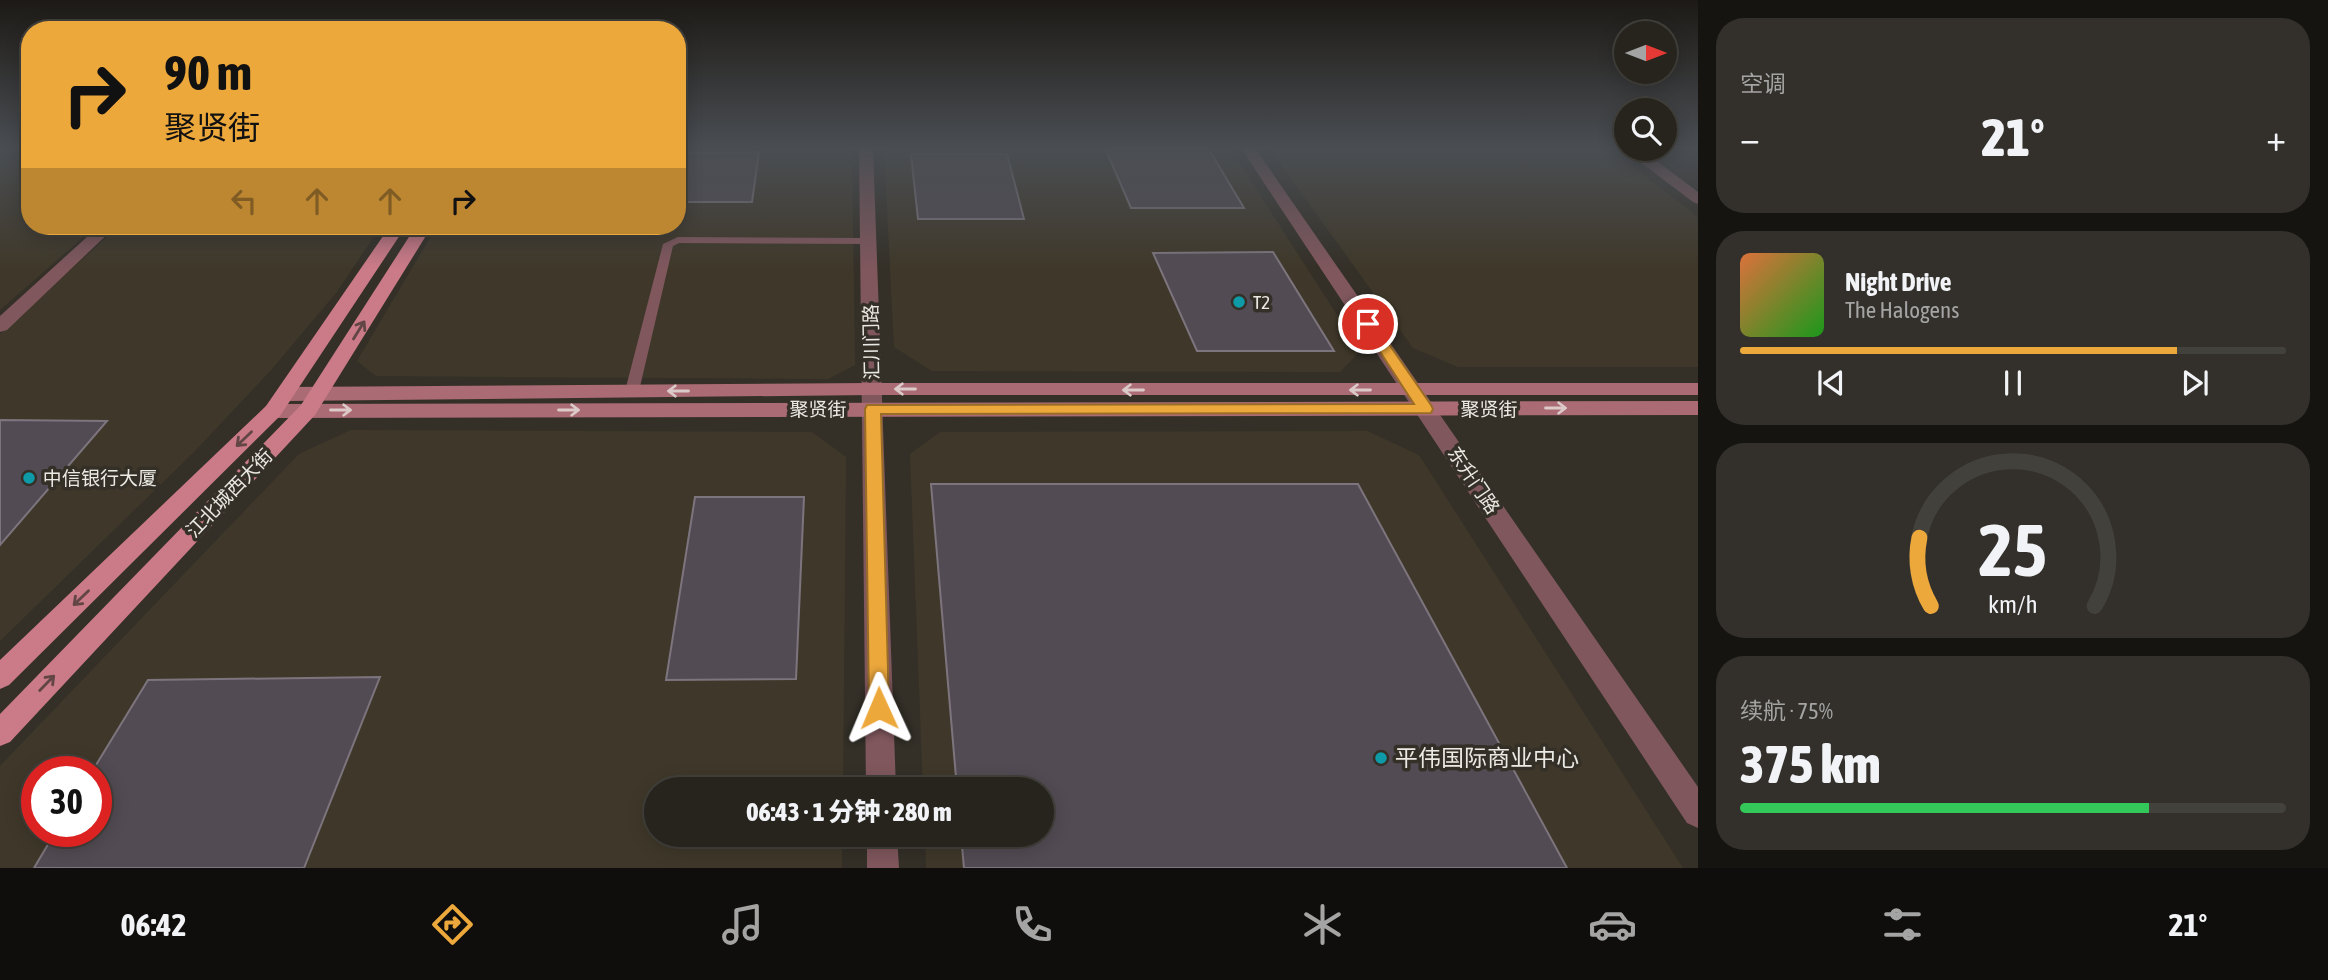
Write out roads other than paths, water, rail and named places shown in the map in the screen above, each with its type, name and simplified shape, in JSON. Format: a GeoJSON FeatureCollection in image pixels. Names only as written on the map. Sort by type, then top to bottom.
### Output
{"type":"FeatureCollection","features":[{"type":"Feature","properties":{"kind":"main road","name":"江北城西大街"},"geometry":{"type":"LineString","coordinates":[[0,677],[280,402],[392,235]]}},
{"type":"Feature","properties":{"kind":"main road","name":"江北城西大街"},"geometry":{"type":"LineString","coordinates":[[0,733],[314,402],[418,235]]}},
{"type":"Feature","properties":{"kind":"street","name":"汇川门路"},"geometry":{"type":"LineString","coordinates":[[867,189],[881,777]]}},
{"type":"Feature","properties":{"kind":"street","name":"东升门路"},"geometry":{"type":"LineString","coordinates":[[1276,189],[1698,813]]}},
{"type":"Feature","properties":{"kind":"street"},"geometry":{"type":"LineString","coordinates":[[0,326],[98,235]]}},
{"type":"Feature","properties":{"kind":"street","name":"聚贤街"},"geometry":{"type":"LineString","coordinates":[[1420,400],[1698,389]]}},
{"type":"Feature","properties":{"kind":"street","name":"聚贤街"},"geometry":{"type":"LineString","coordinates":[[314,402],[632,391],[872,399]]}},
{"type":"Feature","properties":{"kind":"street","name":"聚贤街"},"geometry":{"type":"LineString","coordinates":[[280,402],[1420,400],[1698,408]]}},
{"type":"Feature","properties":{"kind":"street"},"geometry":{"type":"LineString","coordinates":[[882,847],[883,868]]}},
{"type":"Feature","properties":{"kind":"lane"},"geometry":{"type":"LineString","coordinates":[[632,391],[668,244],[678,240],[868,241]]}},
{"type":"Feature","properties":{"kind":"place","name":"T2"},"geometry":{"type":"Point","coordinates":[1239,302]}},
{"type":"Feature","properties":{"kind":"place","name":"中信银行大厦"},"geometry":{"type":"Point","coordinates":[29,478]}},
{"type":"Feature","properties":{"kind":"place","name":"平伟国际商业中心"},"geometry":{"type":"Point","coordinates":[1381,758]}}]}
